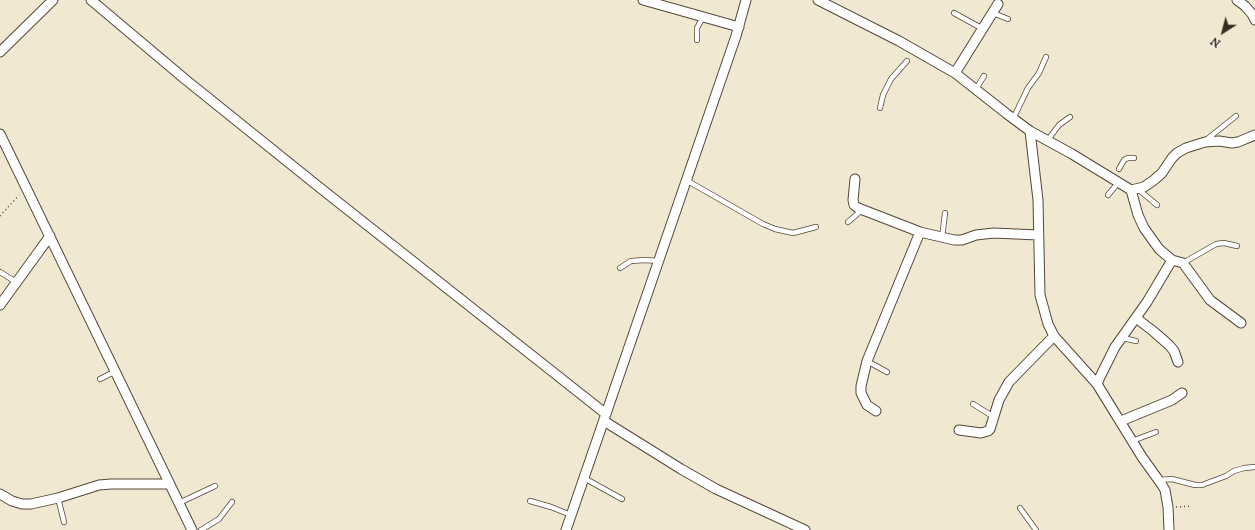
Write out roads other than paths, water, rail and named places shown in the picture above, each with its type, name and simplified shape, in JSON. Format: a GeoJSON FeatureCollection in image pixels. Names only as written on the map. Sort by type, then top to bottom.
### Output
{"type":"FeatureCollection","features":[{"type":"Feature","properties":{"kind":"street"},"geometry":{"type":"LineString","coordinates":[[0,52],[53,0]]}},
{"type":"Feature","properties":{"kind":"street"},"geometry":{"type":"LineString","coordinates":[[91,0],[186,80],[605,418],[681,469],[716,488],[805,530]]}},
{"type":"Feature","properties":{"kind":"street"},"geometry":{"type":"LineString","coordinates":[[643,0],[739,27]]}},
{"type":"Feature","properties":{"kind":"street"},"geometry":{"type":"LineString","coordinates":[[566,530],[739,27],[746,0]]}},
{"type":"Feature","properties":{"kind":"street"},"geometry":{"type":"LineString","coordinates":[[818,0],[914,53],[955,73],[1030,131],[1135,190]]}},
{"type":"Feature","properties":{"kind":"street"},"geometry":{"type":"LineString","coordinates":[[1237,0],[1245,6],[1255,20]]}},
{"type":"Feature","properties":{"kind":"street"},"geometry":{"type":"LineString","coordinates":[[955,73],[998,4]]}},
{"type":"Feature","properties":{"kind":"street"},"geometry":{"type":"LineString","coordinates":[[1030,131],[1037,183],[1040,295],[1048,324],[1054,336],[1097,384],[1142,457],[1165,490],[1169,530]]}},
{"type":"Feature","properties":{"kind":"street"},"geometry":{"type":"LineString","coordinates":[[0,134],[192,530]]}},
{"type":"Feature","properties":{"kind":"street"},"geometry":{"type":"LineString","coordinates":[[1135,190],[1154,180],[1162,173],[1177,153],[1186,148],[1205,142],[1238,142],[1255,135]]}},
{"type":"Feature","properties":{"kind":"street"},"geometry":{"type":"LineString","coordinates":[[855,179],[854,204],[862,210],[920,232],[954,240],[962,240],[976,235],[994,233],[1038,234]]}},
{"type":"Feature","properties":{"kind":"street"},"geometry":{"type":"LineString","coordinates":[[1135,190],[1138,215],[1144,228],[1159,249],[1172,260],[1183,263],[1210,300],[1241,323]]}},
{"type":"Feature","properties":{"kind":"street"},"geometry":{"type":"LineString","coordinates":[[876,412],[867,405],[861,393],[861,386],[867,361],[920,232]]}},
{"type":"Feature","properties":{"kind":"street"},"geometry":{"type":"LineString","coordinates":[[0,305],[50,236]]}},
{"type":"Feature","properties":{"kind":"street"},"geometry":{"type":"LineString","coordinates":[[1097,384],[1116,347],[1172,260]]}},
{"type":"Feature","properties":{"kind":"street"},"geometry":{"type":"LineString","coordinates":[[1136,318],[1153,330],[1169,345],[1174,351],[1178,362]]}},
{"type":"Feature","properties":{"kind":"street"},"geometry":{"type":"LineString","coordinates":[[959,430],[980,433],[988,431],[990,429],[999,400],[1009,382],[1054,336]]}},
{"type":"Feature","properties":{"kind":"street"},"geometry":{"type":"LineString","coordinates":[[1120,422],[1172,400],[1182,393]]}},
{"type":"Feature","properties":{"kind":"street"},"geometry":{"type":"LineString","coordinates":[[0,494],[12,501],[22,504],[43,502],[99,485],[169,484]]}},
{"type":"Feature","properties":{"kind":"lane"},"geometry":{"type":"LineString","coordinates":[[954,13],[983,29]]}},
{"type":"Feature","properties":{"kind":"lane"},"geometry":{"type":"LineString","coordinates":[[993,13],[1008,19]]}},
{"type":"Feature","properties":{"kind":"lane"},"geometry":{"type":"LineString","coordinates":[[697,40],[697,28],[704,17]]}},
{"type":"Feature","properties":{"kind":"lane"},"geometry":{"type":"LineString","coordinates":[[1013,119],[1028,88],[1039,73],[1046,58]]}},
{"type":"Feature","properties":{"kind":"lane"},"geometry":{"type":"LineString","coordinates":[[880,108],[883,95],[891,79],[908,61]]}},
{"type":"Feature","properties":{"kind":"lane"},"geometry":{"type":"LineString","coordinates":[[976,89],[984,76]]}},
{"type":"Feature","properties":{"kind":"lane"},"geometry":{"type":"LineString","coordinates":[[1205,142],[1236,116]]}},
{"type":"Feature","properties":{"kind":"lane"},"geometry":{"type":"LineString","coordinates":[[1047,141],[1059,125],[1070,117]]}},
{"type":"Feature","properties":{"kind":"lane"},"geometry":{"type":"LineString","coordinates":[[1119,169],[1124,160],[1134,158]]}},
{"type":"Feature","properties":{"kind":"lane"},"geometry":{"type":"LineString","coordinates":[[1108,195],[1116,179]]}},
{"type":"Feature","properties":{"kind":"lane"},"geometry":{"type":"LineString","coordinates":[[686,180],[763,224],[775,229],[793,233],[816,227]]}},
{"type":"Feature","properties":{"kind":"lane"},"geometry":{"type":"LineString","coordinates":[[1135,190],[1157,205]]}},
{"type":"Feature","properties":{"kind":"lane"},"geometry":{"type":"LineString","coordinates":[[848,222],[862,210]]}},
{"type":"Feature","properties":{"kind":"lane"},"geometry":{"type":"LineString","coordinates":[[942,238],[945,213]]}},
{"type":"Feature","properties":{"kind":"lane"},"geometry":{"type":"LineString","coordinates":[[1183,263],[1216,244],[1224,243],[1237,246]]}},
{"type":"Feature","properties":{"kind":"lane"},"geometry":{"type":"LineString","coordinates":[[620,268],[631,261],[658,261]]}},
{"type":"Feature","properties":{"kind":"lane"},"geometry":{"type":"LineString","coordinates":[[0,272],[16,282]]}},
{"type":"Feature","properties":{"kind":"lane"},"geometry":{"type":"LineString","coordinates":[[1123,338],[1136,341]]}},
{"type":"Feature","properties":{"kind":"lane"},"geometry":{"type":"LineString","coordinates":[[867,361],[888,372]]}},
{"type":"Feature","properties":{"kind":"lane"},"geometry":{"type":"LineString","coordinates":[[100,379],[116,371]]}},
{"type":"Feature","properties":{"kind":"lane"},"geometry":{"type":"LineString","coordinates":[[973,404],[994,417]]}},
{"type":"Feature","properties":{"kind":"lane"},"geometry":{"type":"LineString","coordinates":[[1132,440],[1156,432]]}},
{"type":"Feature","properties":{"kind":"lane"},"geometry":{"type":"LineString","coordinates":[[1159,480],[1172,479],[1195,485],[1202,485],[1226,476],[1234,471],[1255,467]]}},
{"type":"Feature","properties":{"kind":"lane"},"geometry":{"type":"LineString","coordinates":[[584,478],[622,499]]}},
{"type":"Feature","properties":{"kind":"lane"},"geometry":{"type":"LineString","coordinates":[[179,503],[215,486]]}},
{"type":"Feature","properties":{"kind":"lane"},"geometry":{"type":"LineString","coordinates":[[58,498],[64,522]]}},
{"type":"Feature","properties":{"kind":"lane"},"geometry":{"type":"LineString","coordinates":[[530,501],[572,515]]}},
{"type":"Feature","properties":{"kind":"lane"},"geometry":{"type":"LineString","coordinates":[[201,530],[219,519],[232,502]]}},
{"type":"Feature","properties":{"kind":"lane"},"geometry":{"type":"LineString","coordinates":[[1020,508],[1036,530]]}}]}
